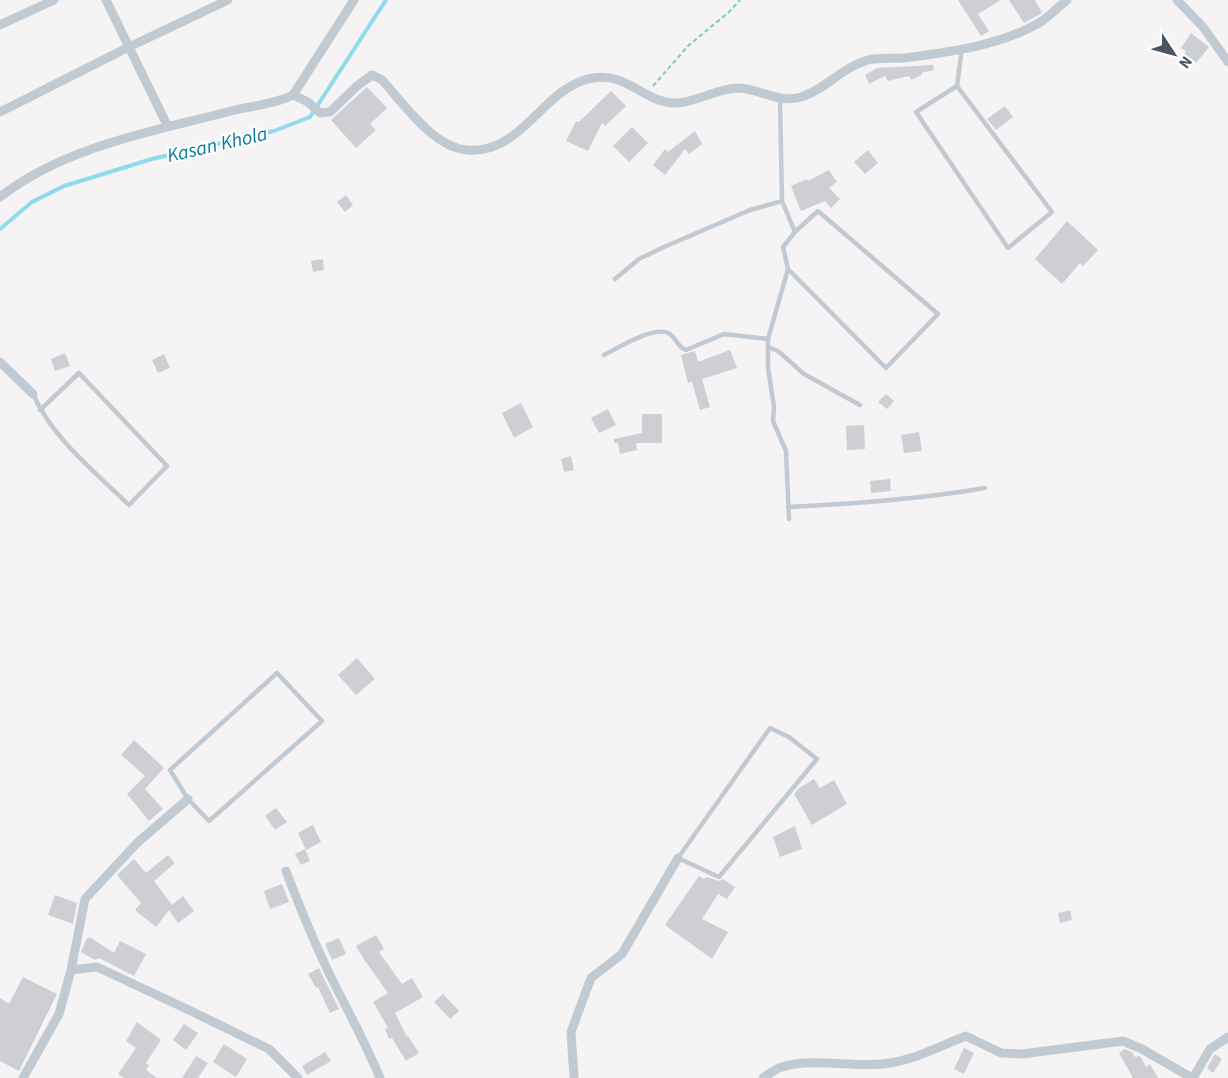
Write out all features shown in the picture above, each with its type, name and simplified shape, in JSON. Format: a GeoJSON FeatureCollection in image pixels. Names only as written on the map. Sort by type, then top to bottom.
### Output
{"type":"FeatureCollection","features":[{"type":"Feature","properties":{"kind":"street"},"geometry":{"type":"LineString","coordinates":[[0,25],[54,0]]}},
{"type":"Feature","properties":{"kind":"street"},"geometry":{"type":"LineString","coordinates":[[106,0],[168,127]]}},
{"type":"Feature","properties":{"kind":"street"},"geometry":{"type":"LineString","coordinates":[[0,112],[228,0]]}},
{"type":"Feature","properties":{"kind":"street"},"geometry":{"type":"LineString","coordinates":[[0,197],[50,165],[86,151],[168,127],[284,99],[293,94],[354,0]]}},
{"type":"Feature","properties":{"kind":"street"},"geometry":{"type":"LineString","coordinates":[[293,94],[308,102],[320,113],[330,112],[372,75],[382,80],[437,139],[463,150],[478,151],[495,148],[513,136],[574,85],[591,78],[608,77],[628,83],[645,95],[663,102],[680,103],[720,91],[740,88],[780,99],[799,98],[817,90],[845,70],[868,60],[902,58],[994,42],[1040,23],[1067,0]]}},
{"type":"Feature","properties":{"kind":"street"},"geometry":{"type":"LineString","coordinates":[[1177,0],[1203,27],[1228,62]]}},
{"type":"Feature","properties":{"kind":"street"},"geometry":{"type":"LineString","coordinates":[[0,362],[33,394]]}},
{"type":"Feature","properties":{"kind":"street"},"geometry":{"type":"LineString","coordinates":[[23,1078],[59,1014],[71,970],[85,899],[137,843],[188,799]]}},
{"type":"Feature","properties":{"kind":"street"},"geometry":{"type":"LineString","coordinates":[[574,1078],[571,1032],[591,978],[622,954],[678,858]]}},
{"type":"Feature","properties":{"kind":"street"},"geometry":{"type":"LineString","coordinates":[[286,871],[309,929],[339,994],[363,1038],[380,1078]]}},
{"type":"Feature","properties":{"kind":"street"},"geometry":{"type":"LineString","coordinates":[[71,970],[97,967],[191,1011],[269,1049],[298,1078]]}},
{"type":"Feature","properties":{"kind":"street"},"geometry":{"type":"LineString","coordinates":[[763,1078],[779,1068],[803,1064],[880,1064],[900,1061],[929,1053],[966,1036],[1001,1053],[1022,1054],[1123,1041],[1142,1049],[1193,1078],[1210,1049],[1228,1037]]}},
{"type":"Feature","properties":{"kind":"lane"},"geometry":{"type":"LineString","coordinates":[[957,86],[916,112],[1008,248],[1052,212],[957,86],[962,48]]}},
{"type":"Feature","properties":{"kind":"lane"},"geometry":{"type":"LineString","coordinates":[[780,99],[782,201],[795,232]]}},
{"type":"Feature","properties":{"kind":"lane"},"geometry":{"type":"LineString","coordinates":[[615,279],[639,259],[664,247],[750,210],[782,201]]}},
{"type":"Feature","properties":{"kind":"lane"},"geometry":{"type":"LineString","coordinates":[[788,268],[886,368],[938,314],[818,211],[795,232],[783,247],[788,268],[768,339],[768,368],[774,407],[773,421],[786,451],[789,519]]}},
{"type":"Feature","properties":{"kind":"lane"},"geometry":{"type":"LineString","coordinates":[[604,355],[653,331],[672,334],[678,346],[686,350],[724,334],[768,339]]}},
{"type":"Feature","properties":{"kind":"lane"},"geometry":{"type":"LineString","coordinates":[[768,347],[778,351],[804,374],[860,405]]}},
{"type":"Feature","properties":{"kind":"lane"},"geometry":{"type":"LineString","coordinates":[[33,394],[40,410],[55,432],[129,505],[167,466],[79,373],[40,410]]}},
{"type":"Feature","properties":{"kind":"lane"},"geometry":{"type":"LineString","coordinates":[[788,507],[933,497],[985,488]]}},
{"type":"Feature","properties":{"kind":"lane"},"geometry":{"type":"LineString","coordinates":[[277,673],[322,721],[209,821],[188,799],[170,770],[277,673]]}},
{"type":"Feature","properties":{"kind":"lane"},"geometry":{"type":"LineString","coordinates":[[770,728],[789,737],[817,759],[719,877],[678,858],[770,728]]}},
{"type":"Feature","properties":{"kind":"path"},"geometry":{"type":"LineString","coordinates":[[645,95],[688,46],[740,0]]}},
{"type":"Feature","properties":{"kind":"building"},"geometry":{"type":"Polygon","coordinates":[[[958,0],[1001,0],[978,14],[989,31],[981,36],[958,0]]]}},
{"type":"Feature","properties":{"kind":"building"},"geometry":{"type":"Polygon","coordinates":[[[1009,0],[1035,0],[1042,13],[1024,23],[1009,0]]]}},
{"type":"Feature","properties":{"kind":"building"},"geometry":{"type":"Polygon","coordinates":[[[1191,33],[1209,47],[1196,63],[1185,57],[1186,51],[1181,48],[1191,33]]]}},
{"type":"Feature","properties":{"kind":"building"},"geometry":{"type":"Polygon","coordinates":[[[933,65],[934,70],[921,73],[922,75],[911,80],[909,76],[888,81],[885,76],[869,84],[865,75],[877,68],[933,65]]]}},
{"type":"Feature","properties":{"kind":"building"},"geometry":{"type":"Polygon","coordinates":[[[367,87],[387,108],[370,124],[376,130],[356,148],[331,120],[367,87]]]}},
{"type":"Feature","properties":{"kind":"building"},"geometry":{"type":"Polygon","coordinates":[[[611,91],[626,106],[605,126],[602,123],[588,151],[566,141],[576,121],[579,122],[611,91]]]}},
{"type":"Feature","properties":{"kind":"building"},"geometry":{"type":"Polygon","coordinates":[[[1005,106],[1013,117],[996,130],[987,119],[1005,106]]]}},
{"type":"Feature","properties":{"kind":"building"},"geometry":{"type":"Polygon","coordinates":[[[632,127],[648,143],[629,162],[613,146],[632,127]]]}},
{"type":"Feature","properties":{"kind":"building"},"geometry":{"type":"Polygon","coordinates":[[[695,131],[702,144],[689,154],[685,149],[665,175],[653,165],[665,149],[668,152],[695,131]]]}},
{"type":"Feature","properties":{"kind":"building"},"geometry":{"type":"Polygon","coordinates":[[[868,150],[878,163],[865,174],[854,162],[868,150]]]}},
{"type":"Feature","properties":{"kind":"building"},"geometry":{"type":"Polygon","coordinates":[[[829,170],[837,182],[829,188],[840,199],[831,208],[825,201],[801,211],[791,186],[807,179],[808,181],[829,170]]]}},
{"type":"Feature","properties":{"kind":"building"},"geometry":{"type":"Polygon","coordinates":[[[346,195],[353,205],[345,212],[337,202],[346,195]]]}},
{"type":"Feature","properties":{"kind":"building"},"geometry":{"type":"Polygon","coordinates":[[[1067,221],[1098,250],[1083,266],[1080,263],[1062,284],[1035,259],[1067,221]]]}},
{"type":"Feature","properties":{"kind":"building"},"geometry":{"type":"Polygon","coordinates":[[[323,259],[324,270],[313,272],[311,261],[323,259]]]}},
{"type":"Feature","properties":{"kind":"building"},"geometry":{"type":"Polygon","coordinates":[[[730,350],[737,368],[702,379],[710,407],[700,410],[692,382],[688,383],[681,355],[695,351],[698,362],[730,350]]]}},
{"type":"Feature","properties":{"kind":"building"},"geometry":{"type":"Polygon","coordinates":[[[65,353],[70,366],[55,371],[51,359],[65,353]]]}},
{"type":"Feature","properties":{"kind":"building"},"geometry":{"type":"Polygon","coordinates":[[[164,354],[170,368],[158,373],[152,360],[164,354]]]}},
{"type":"Feature","properties":{"kind":"building"},"geometry":{"type":"Polygon","coordinates":[[[886,394],[894,401],[887,409],[878,402],[886,394]]]}},
{"type":"Feature","properties":{"kind":"building"},"geometry":{"type":"Polygon","coordinates":[[[521,403],[533,427],[514,438],[502,413],[521,403]]]}},
{"type":"Feature","properties":{"kind":"building"},"geometry":{"type":"Polygon","coordinates":[[[608,409],[616,425],[599,433],[591,418],[608,409]]]}},
{"type":"Feature","properties":{"kind":"building"},"geometry":{"type":"Polygon","coordinates":[[[642,414],[662,414],[662,443],[636,443],[637,450],[620,454],[618,443],[614,443],[614,439],[642,433],[642,414]]]}},
{"type":"Feature","properties":{"kind":"building"},"geometry":{"type":"Polygon","coordinates":[[[864,425],[865,449],[847,450],[846,426],[864,425]]]}},
{"type":"Feature","properties":{"kind":"building"},"geometry":{"type":"Polygon","coordinates":[[[919,432],[922,451],[904,453],[901,435],[919,432]]]}},
{"type":"Feature","properties":{"kind":"building"},"geometry":{"type":"Polygon","coordinates":[[[571,456],[574,470],[564,472],[561,459],[571,456]]]}},
{"type":"Feature","properties":{"kind":"building"},"geometry":{"type":"Polygon","coordinates":[[[890,479],[891,491],[871,493],[870,481],[890,479]]]}},
{"type":"Feature","properties":{"kind":"building"},"geometry":{"type":"Polygon","coordinates":[[[357,658],[375,679],[356,695],[338,675],[357,658]]]}},
{"type":"Feature","properties":{"kind":"building"},"geometry":{"type":"Polygon","coordinates":[[[134,740],[164,768],[145,789],[163,809],[149,821],[127,794],[145,776],[121,755],[134,740]]]}},
{"type":"Feature","properties":{"kind":"building"},"geometry":{"type":"Polygon","coordinates":[[[814,779],[820,788],[834,780],[847,804],[812,825],[794,794],[814,779]]]}},
{"type":"Feature","properties":{"kind":"building"},"geometry":{"type":"Polygon","coordinates":[[[276,808],[287,822],[275,830],[265,816],[276,808]]]}},
{"type":"Feature","properties":{"kind":"building"},"geometry":{"type":"Polygon","coordinates":[[[313,825],[321,842],[306,850],[298,833],[313,825]]]}},
{"type":"Feature","properties":{"kind":"building"},"geometry":{"type":"Polygon","coordinates":[[[795,826],[802,849],[780,857],[773,837],[795,826]]]}},
{"type":"Feature","properties":{"kind":"building"},"geometry":{"type":"Polygon","coordinates":[[[305,849],[310,861],[301,865],[295,854],[305,849]]]}},
{"type":"Feature","properties":{"kind":"building"},"geometry":{"type":"Polygon","coordinates":[[[168,855],[175,863],[154,881],[172,905],[183,896],[194,911],[178,923],[169,910],[156,927],[135,910],[141,903],[117,875],[134,859],[146,873],[168,855]]]}},
{"type":"Feature","properties":{"kind":"building"},"geometry":{"type":"Polygon","coordinates":[[[699,876],[719,881],[723,879],[735,887],[727,899],[718,894],[702,919],[728,932],[712,959],[665,925],[699,876]]]}},
{"type":"Feature","properties":{"kind":"building"},"geometry":{"type":"Polygon","coordinates":[[[282,884],[289,902],[270,909],[264,891],[282,884]]]}},
{"type":"Feature","properties":{"kind":"building"},"geometry":{"type":"Polygon","coordinates":[[[55,895],[77,903],[73,924],[48,915],[55,895]]]}},
{"type":"Feature","properties":{"kind":"building"},"geometry":{"type":"Polygon","coordinates":[[[1070,910],[1072,920],[1060,923],[1058,913],[1070,910]]]}},
{"type":"Feature","properties":{"kind":"building"},"geometry":{"type":"Polygon","coordinates":[[[376,935],[384,949],[379,952],[402,984],[412,978],[423,997],[395,1013],[407,1037],[419,1053],[406,1061],[392,1038],[389,1039],[385,1029],[388,1028],[373,1002],[388,993],[356,946],[376,935]]]}},
{"type":"Feature","properties":{"kind":"building"},"geometry":{"type":"Polygon","coordinates":[[[87,938],[91,938],[114,953],[120,941],[146,954],[134,976],[99,958],[95,960],[81,952],[87,938]]]}},
{"type":"Feature","properties":{"kind":"building"},"geometry":{"type":"Polygon","coordinates":[[[339,938],[346,954],[332,960],[325,944],[339,938]]]}},
{"type":"Feature","properties":{"kind":"building"},"geometry":{"type":"Polygon","coordinates":[[[319,968],[339,1009],[330,1013],[318,987],[316,988],[308,974],[319,968]]]}},
{"type":"Feature","properties":{"kind":"building"},"geometry":{"type":"Polygon","coordinates":[[[23,977],[57,994],[19,1071],[0,1061],[0,998],[9,1004],[23,977]]]}},
{"type":"Feature","properties":{"kind":"building"},"geometry":{"type":"Polygon","coordinates":[[[443,994],[459,1011],[450,1019],[434,1002],[443,994]]]}},
{"type":"Feature","properties":{"kind":"building"},"geometry":{"type":"Polygon","coordinates":[[[137,1022],[161,1040],[146,1063],[149,1065],[146,1070],[157,1078],[124,1078],[118,1074],[136,1048],[126,1041],[137,1022]]]}},
{"type":"Feature","properties":{"kind":"building"},"geometry":{"type":"Polygon","coordinates":[[[184,1024],[198,1033],[186,1050],[173,1040],[184,1024]]]}},
{"type":"Feature","properties":{"kind":"building"},"geometry":{"type":"Polygon","coordinates":[[[224,1044],[247,1059],[236,1077],[213,1062],[224,1044]]]}},
{"type":"Feature","properties":{"kind":"building"},"geometry":{"type":"Polygon","coordinates":[[[964,1048],[974,1053],[964,1074],[954,1069],[964,1048]]]}},
{"type":"Feature","properties":{"kind":"building"},"geometry":{"type":"Polygon","coordinates":[[[1125,1049],[1132,1052],[1135,1057],[1140,1056],[1146,1067],[1150,1064],[1158,1078],[1133,1078],[1119,1053],[1125,1049]]]}},
{"type":"Feature","properties":{"kind":"building"},"geometry":{"type":"Polygon","coordinates":[[[325,1052],[331,1061],[307,1075],[302,1066],[325,1052]]]}},
{"type":"Feature","properties":{"kind":"building"},"geometry":{"type":"Polygon","coordinates":[[[1215,1054],[1222,1059],[1213,1073],[1207,1068],[1215,1054]]]}},
{"type":"Feature","properties":{"kind":"building"},"geometry":{"type":"Polygon","coordinates":[[[196,1056],[208,1063],[198,1078],[182,1078],[196,1056]]]}},
{"type":"Feature","properties":{"kind":"waterway","name":"Kasan Khola"},"geometry":{"type":"LineString","coordinates":[[0,229],[32,202],[64,186],[152,159],[274,131],[310,117],[386,0]]}}]}
